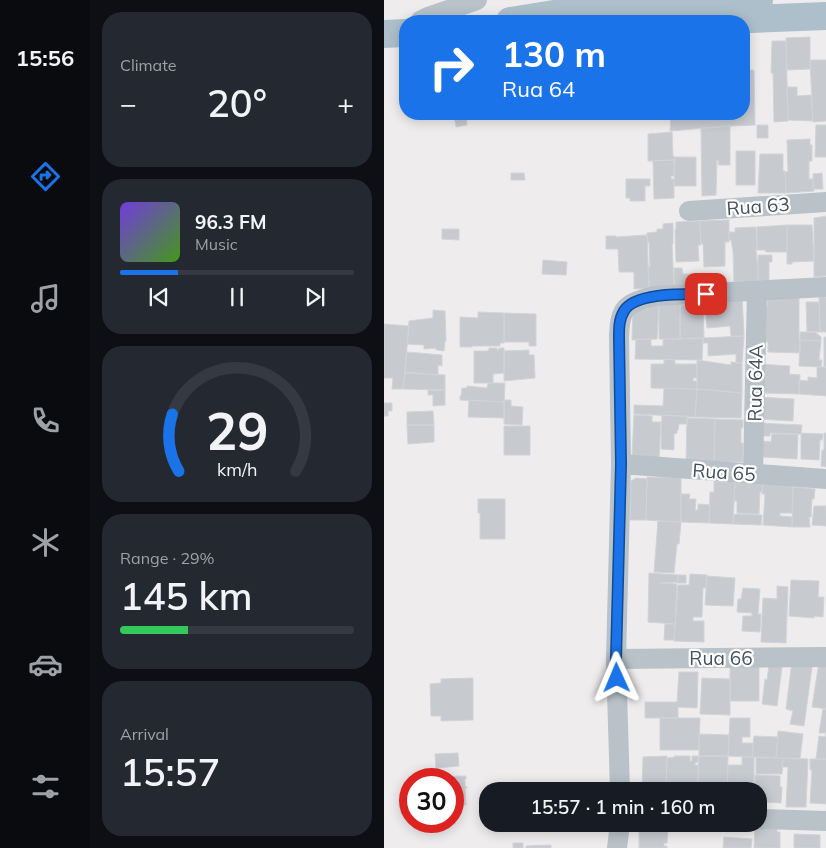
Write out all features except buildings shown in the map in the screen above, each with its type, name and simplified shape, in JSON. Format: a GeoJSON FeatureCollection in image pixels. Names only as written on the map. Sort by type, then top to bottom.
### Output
{"type":"FeatureCollection","features":[{"type":"Feature","properties":{"kind":"main road"},"geometry":{"type":"LineString","coordinates":[[545,15],[586,8],[758,0]]}},
{"type":"Feature","properties":{"kind":"main road"},"geometry":{"type":"LineString","coordinates":[[750,19],[826,16]]}},
{"type":"Feature","properties":{"kind":"street"},"geometry":{"type":"LineString","coordinates":[[434,15],[477,0]]}},
{"type":"Feature","properties":{"kind":"street","name":"Rua 63"},"geometry":{"type":"LineString","coordinates":[[689,211],[826,202]]}},
{"type":"Feature","properties":{"kind":"street"},"geometry":{"type":"LineString","coordinates":[[620,782],[616,659],[621,464],[619,337],[620,320],[625,308],[636,301],[654,296],[826,287]]}},
{"type":"Feature","properties":{"kind":"street","name":"Rua 64A"},"geometry":{"type":"LineString","coordinates":[[753,474],[757,291]]}},
{"type":"Feature","properties":{"kind":"street","name":"Rua 65"},"geometry":{"type":"LineString","coordinates":[[621,464],[826,479]]}},
{"type":"Feature","properties":{"kind":"street","name":"Rua 66"},"geometry":{"type":"LineString","coordinates":[[616,659],[826,657]]}},
{"type":"Feature","properties":{"kind":"street"},"geometry":{"type":"LineString","coordinates":[[767,819],[826,821]]}},
{"type":"Feature","properties":{"kind":"street"},"geometry":{"type":"LineString","coordinates":[[617,848],[619,832]]}},
{"type":"Feature","properties":{"kind":"route"},"geometry":{"type":"LineString","coordinates":[[617,678],[621,464],[620,320],[625,308],[636,301],[654,296],[706,294]]}}]}
